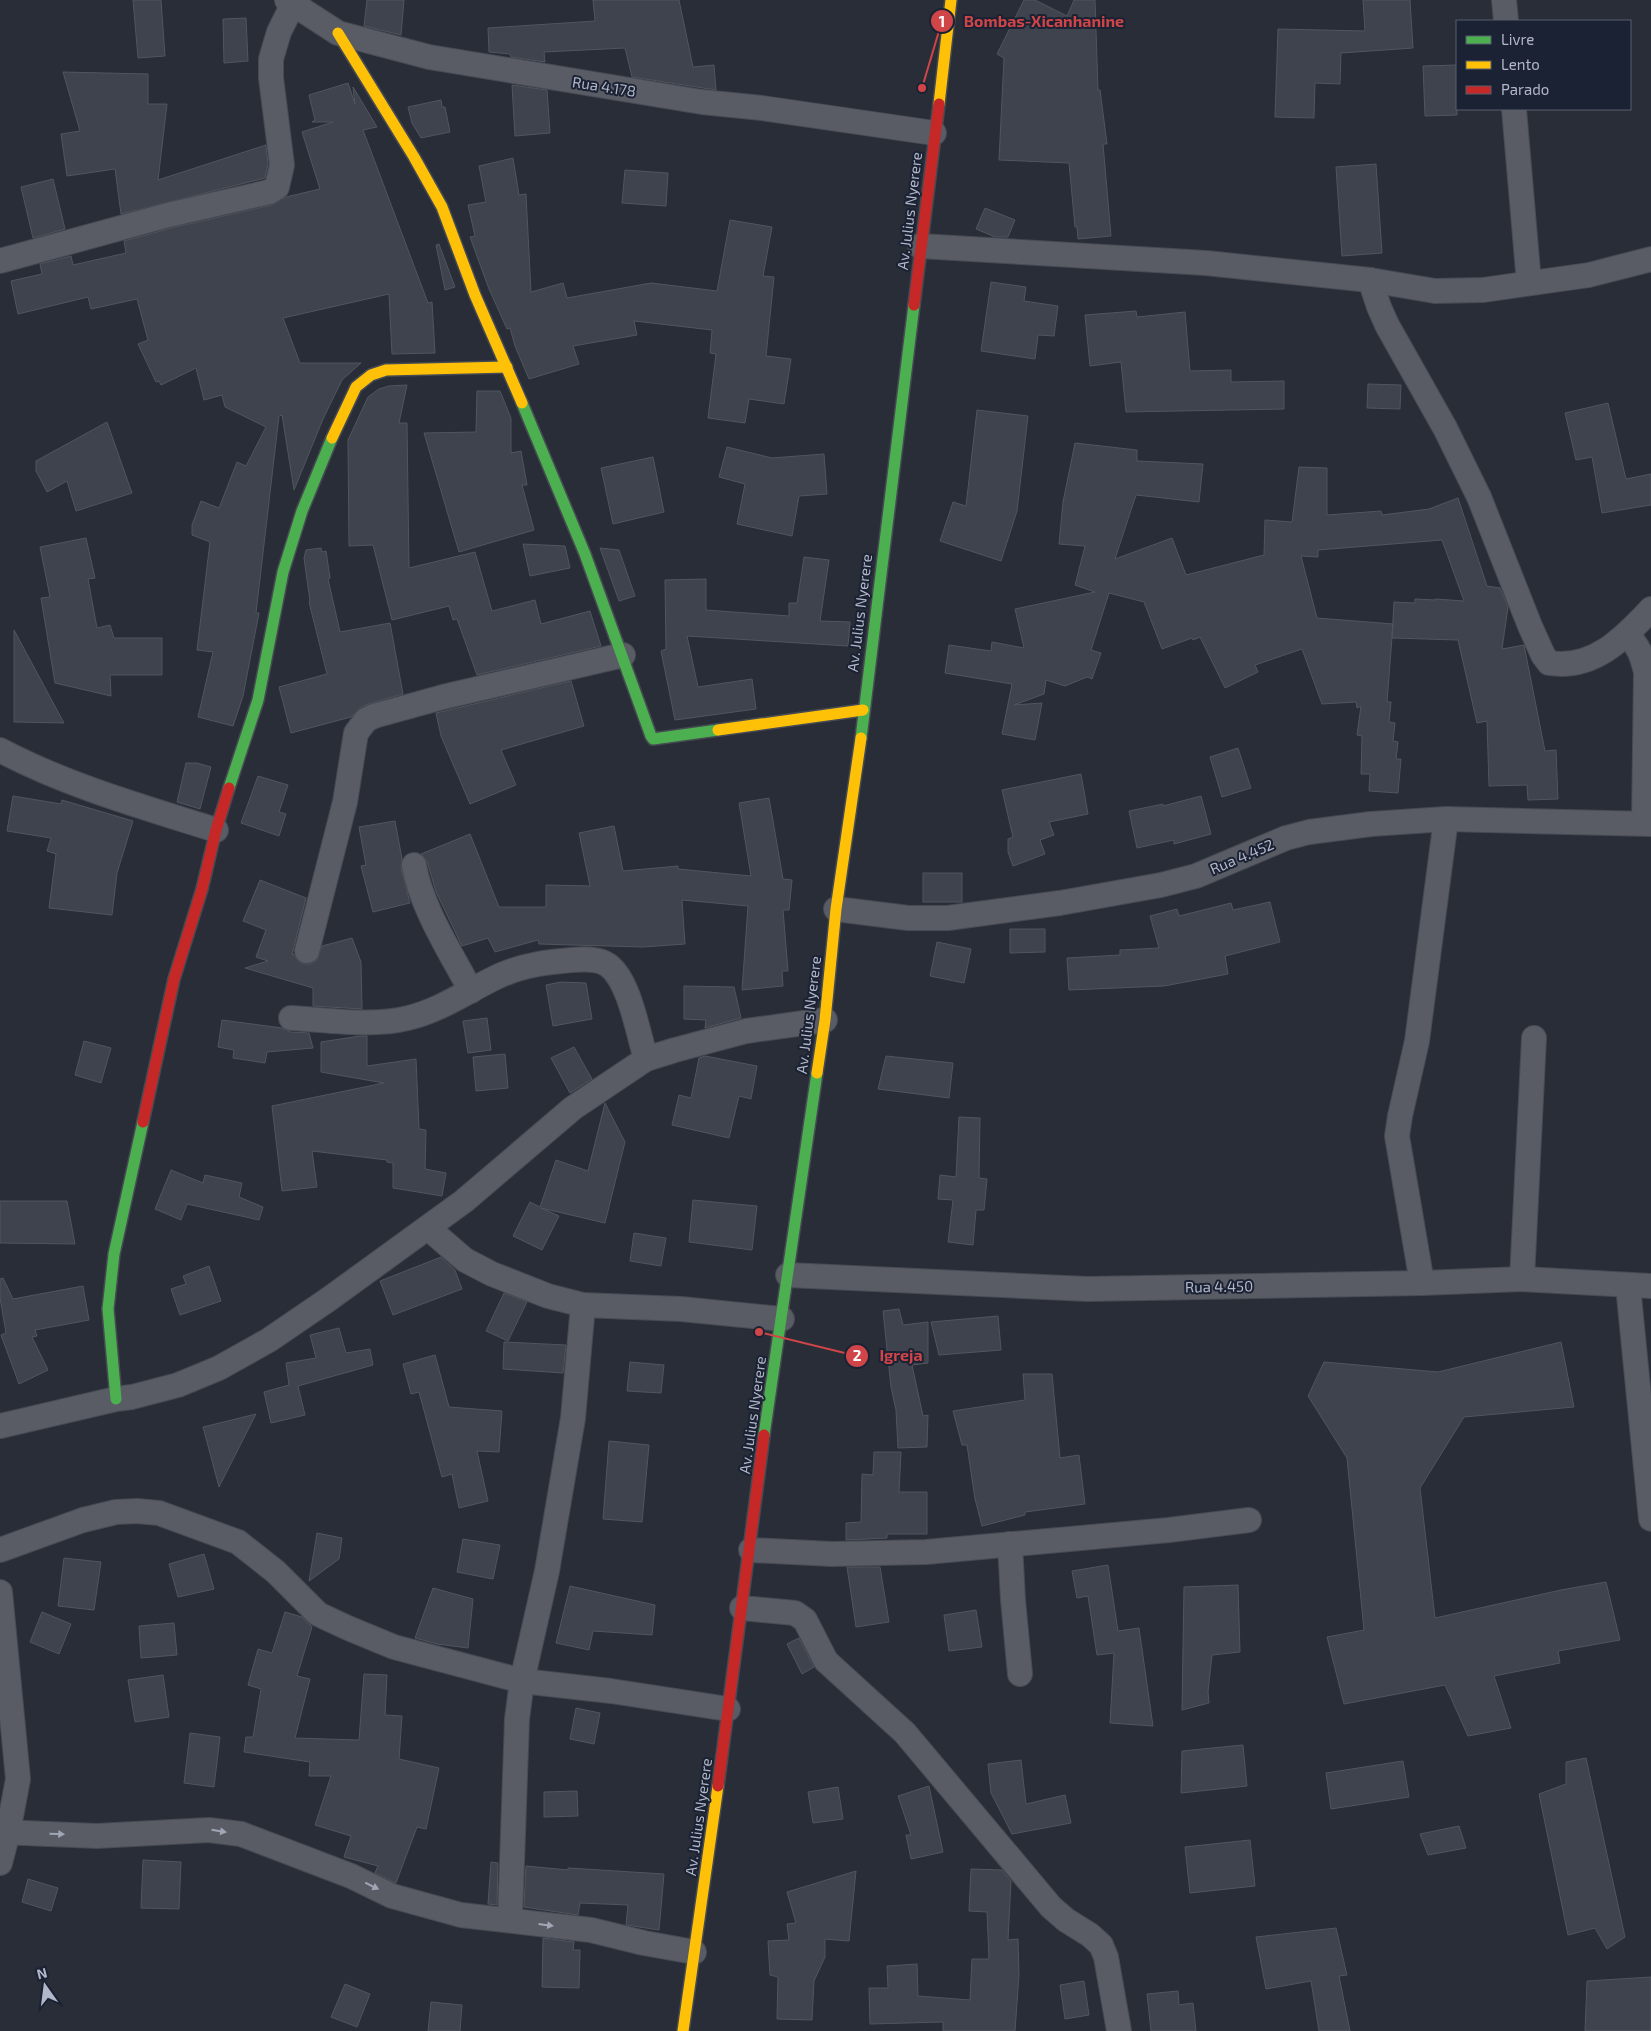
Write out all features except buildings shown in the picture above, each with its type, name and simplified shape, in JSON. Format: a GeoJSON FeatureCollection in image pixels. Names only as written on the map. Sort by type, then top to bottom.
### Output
{"type":"FeatureCollection","features":[{"type":"Feature","properties":{"kind":"street","name":"Av. Julius Nyerere"},"geometry":{"type":"LineString","coordinates":[[682,2031],[717,1799],[769,1400],[825,1020],[836,910],[853,800],[951,0]]}},
{"type":"Feature","properties":{"kind":"street"},"geometry":{"type":"LineString","coordinates":[[1504,0],[1506,20]]}},
{"type":"Feature","properties":{"kind":"street","name":"Rua 4.178"},"geometry":{"type":"LineString","coordinates":[[290,2],[338,33],[429,57],[535,76],[702,102],[798,113],[934,134]]}},
{"type":"Feature","properties":{"kind":"street"},"geometry":{"type":"LineString","coordinates":[[0,260],[168,215],[269,192],[277,187],[282,165],[271,78],[271,59],[290,2]]}},
{"type":"Feature","properties":{"kind":"street"},"geometry":{"type":"LineString","coordinates":[[338,33],[414,157],[442,207],[475,295],[585,554],[653,739],[659,740],[688,733],[863,710]]}},
{"type":"Feature","properties":{"kind":"street"},"geometry":{"type":"LineString","coordinates":[[1514,110],[1530,284]]}},
{"type":"Feature","properties":{"kind":"street"},"geometry":{"type":"LineString","coordinates":[[920,246],[1206,263],[1370,280],[1436,291],[1483,290],[1530,284],[1589,275],[1651,259]]}},
{"type":"Feature","properties":{"kind":"street"},"geometry":{"type":"LineString","coordinates":[[1370,280],[1387,324],[1445,428],[1479,497],[1530,626],[1543,655],[1549,663],[1576,663],[1605,652],[1627,635],[1651,610]]}},
{"type":"Feature","properties":{"kind":"street"},"geometry":{"type":"LineString","coordinates":[[116,1399],[108,1308],[114,1254],[174,979],[202,889],[216,830],[258,700],[290,544],[323,459],[356,387],[371,375],[386,370],[507,367]]}},
{"type":"Feature","properties":{"kind":"street"},"geometry":{"type":"LineString","coordinates":[[1627,635],[1642,654],[1646,672],[1648,823]]}},
{"type":"Feature","properties":{"kind":"street"},"geometry":{"type":"LineString","coordinates":[[307,951],[343,810],[356,733],[360,725],[374,716],[443,697],[623,655]]}},
{"type":"Feature","properties":{"kind":"street"},"geometry":{"type":"LineString","coordinates":[[0,750],[33,768],[100,793],[216,830]]}},
{"type":"Feature","properties":{"kind":"street"},"geometry":{"type":"LineString","coordinates":[[1422,1283],[1397,1136],[1418,1040],[1446,819]]}},
{"type":"Feature","properties":{"kind":"street","name":"Rua 4.452"},"geometry":{"type":"LineString","coordinates":[[836,910],[908,918],[948,918],[1060,903],[1161,885],[1196,876],[1286,838],[1309,832],[1371,824],[1446,819],[1648,823]]}},
{"type":"Feature","properties":{"kind":"street"},"geometry":{"type":"LineString","coordinates":[[414,865],[431,914],[471,991]]}},
{"type":"Feature","properties":{"kind":"street"},"geometry":{"type":"LineString","coordinates":[[291,1018],[380,1022],[407,1018],[432,1011],[501,975],[540,962],[588,959],[606,963],[614,970],[626,992],[646,1059]]}},
{"type":"Feature","properties":{"kind":"street"},"geometry":{"type":"LineString","coordinates":[[0,1426],[178,1385],[219,1368],[269,1340],[428,1228],[464,1201],[573,1108],[646,1059],[746,1031],[825,1020]]}},
{"type":"Feature","properties":{"kind":"street"},"geometry":{"type":"LineString","coordinates":[[1522,1279],[1534,1038]]}},
{"type":"Feature","properties":{"kind":"street"},"geometry":{"type":"LineString","coordinates":[[428,1228],[465,1260],[492,1274],[548,1296],[583,1304],[681,1309],[782,1319]]}},
{"type":"Feature","properties":{"kind":"street","name":"Rua 4.450"},"geometry":{"type":"LineString","coordinates":[[788,1275],[1088,1289],[1422,1283],[1522,1279],[1639,1286]]}},
{"type":"Feature","properties":{"kind":"street"},"geometry":{"type":"LineString","coordinates":[[1639,1286],[1651,1519]]}},
{"type":"Feature","properties":{"kind":"street"},"geometry":{"type":"LineString","coordinates":[[510,1920],[517,1719],[522,1681],[547,1571],[573,1418],[583,1304]]}},
{"type":"Feature","properties":{"kind":"street"},"geometry":{"type":"LineString","coordinates":[[0,1550],[83,1520],[116,1512],[137,1510],[160,1512],[238,1542],[276,1572],[318,1614],[394,1646],[522,1681],[611,1691],[728,1709]]}},
{"type":"Feature","properties":{"kind":"street"},"geometry":{"type":"LineString","coordinates":[[750,1550],[832,1554],[926,1552],[1249,1520]]}},
{"type":"Feature","properties":{"kind":"street"},"geometry":{"type":"LineString","coordinates":[[1010,1544],[1020,1674]]}},
{"type":"Feature","properties":{"kind":"street"},"geometry":{"type":"LineString","coordinates":[[0,1592],[18,1779],[4,1832],[0,1863]]}},
{"type":"Feature","properties":{"kind":"street"},"geometry":{"type":"LineString","coordinates":[[742,1608],[795,1613],[805,1620],[826,1662],[905,1733],[1051,1907],[1066,1920],[1090,1935],[1100,1946],[1106,1957],[1119,2031]]}},
{"type":"Feature","properties":{"kind":"street"},"geometry":{"type":"LineString","coordinates":[[4,1832],[97,1836],[210,1830],[241,1834],[351,1876],[392,1896],[461,1916],[591,1930],[644,1943],[694,1952]]}},
{"type":"Feature","properties":{"kind":"traffic: fast"},"geometry":{"type":"LineString","coordinates":[[861,738],[914,305]]}},
{"type":"Feature","properties":{"kind":"traffic: fast"},"geometry":{"type":"LineString","coordinates":[[522,403],[585,554],[651,736],[653,739],[718,730]]}},
{"type":"Feature","properties":{"kind":"traffic: fast"},"geometry":{"type":"LineString","coordinates":[[229,788],[258,700],[283,572],[302,511],[332,438]]}},
{"type":"Feature","properties":{"kind":"traffic: fast"},"geometry":{"type":"LineString","coordinates":[[764,1435],[817,1073]]}},
{"type":"Feature","properties":{"kind":"traffic: fast"},"geometry":{"type":"LineString","coordinates":[[116,1399],[108,1309],[114,1254],[143,1122]]}},
{"type":"Feature","properties":{"kind":"traffic: slow"},"geometry":{"type":"LineString","coordinates":[[939,104],[951,0]]}},
{"type":"Feature","properties":{"kind":"traffic: slow"},"geometry":{"type":"LineString","coordinates":[[338,33],[414,157],[442,207],[475,295],[522,403]]}},
{"type":"Feature","properties":{"kind":"traffic: slow"},"geometry":{"type":"LineString","coordinates":[[332,438],[356,387],[371,375],[386,370],[507,367]]}},
{"type":"Feature","properties":{"kind":"traffic: slow"},"geometry":{"type":"LineString","coordinates":[[718,730],[863,710]]}},
{"type":"Feature","properties":{"kind":"traffic: slow"},"geometry":{"type":"LineString","coordinates":[[817,1073],[825,1020],[836,909],[861,738]]}},
{"type":"Feature","properties":{"kind":"traffic: slow"},"geometry":{"type":"LineString","coordinates":[[683,2031],[718,1786]]}},
{"type":"Feature","properties":{"kind":"traffic: jam"},"geometry":{"type":"LineString","coordinates":[[914,305],[939,104]]}},
{"type":"Feature","properties":{"kind":"traffic: jam"},"geometry":{"type":"LineString","coordinates":[[143,1122],[174,979],[202,889],[216,830],[229,788]]}},
{"type":"Feature","properties":{"kind":"traffic: jam"},"geometry":{"type":"LineString","coordinates":[[718,1786],[764,1435]]}},
{"type":"Feature","properties":{"kind":"place","name":"Bombas-Xicanhanine"},"geometry":{"type":"Point","coordinates":[922,88]}},
{"type":"Feature","properties":{"kind":"place","name":"Igreja"},"geometry":{"type":"Point","coordinates":[759,1332]}}]}
